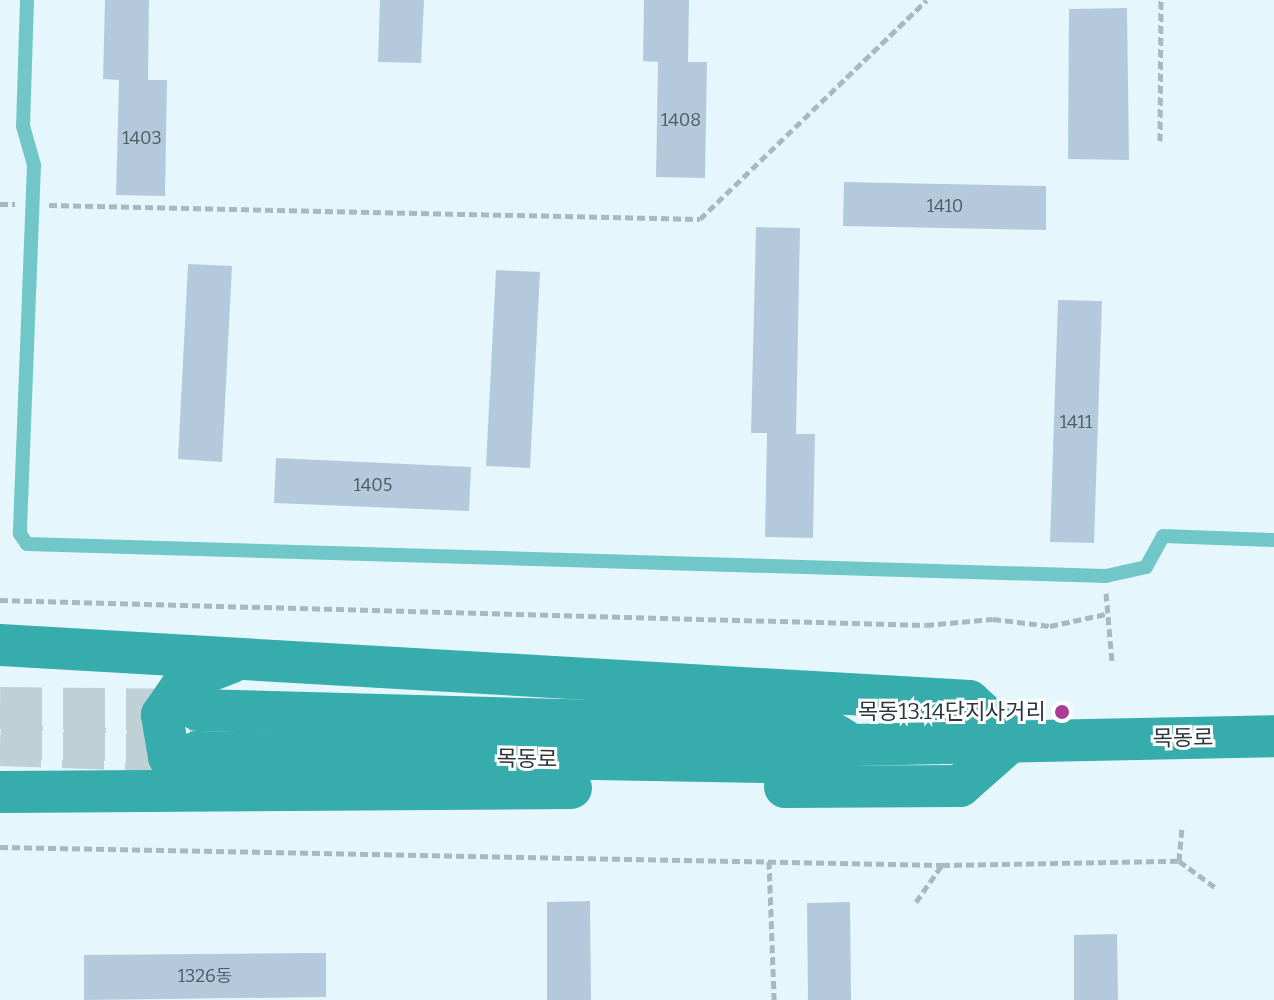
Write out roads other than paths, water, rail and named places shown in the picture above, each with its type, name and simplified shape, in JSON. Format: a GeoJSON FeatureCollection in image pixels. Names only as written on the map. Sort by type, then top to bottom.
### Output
{"type":"FeatureCollection","features":[{"type":"Feature","properties":{"kind":"main road"},"geometry":{"type":"LineString","coordinates":[[0,645],[969,701],[1012,740],[960,786],[0,792]]}},
{"type":"Feature","properties":{"kind":"main road"},"geometry":{"type":"LineString","coordinates":[[231,791],[178,768],[160,729],[167,701],[186,680],[240,659]]}},
{"type":"Feature","properties":{"kind":"main road","name":"목동로"},"geometry":{"type":"LineString","coordinates":[[198,710],[823,727],[852,745]]}},
{"type":"Feature","properties":{"kind":"main road","name":"목동로"},"geometry":{"type":"LineString","coordinates":[[197,752],[824,763],[852,745],[1274,736]]}},
{"type":"Feature","properties":{"kind":"lane"},"geometry":{"type":"LineString","coordinates":[[27,0],[23,126],[34,165],[20,534],[27,544],[1106,576],[1146,567],[1163,536],[1274,540]]}},
{"type":"Feature","properties":{"kind":"tunnel"},"geometry":{"type":"LineString","coordinates":[[0,708],[198,710]]}},
{"type":"Feature","properties":{"kind":"tunnel"},"geometry":{"type":"LineString","coordinates":[[0,745],[197,752]]}},
{"type":"Feature","properties":{"kind":"place","name":"목동13.14단지사거리"},"geometry":{"type":"Point","coordinates":[1062,712]}}]}
